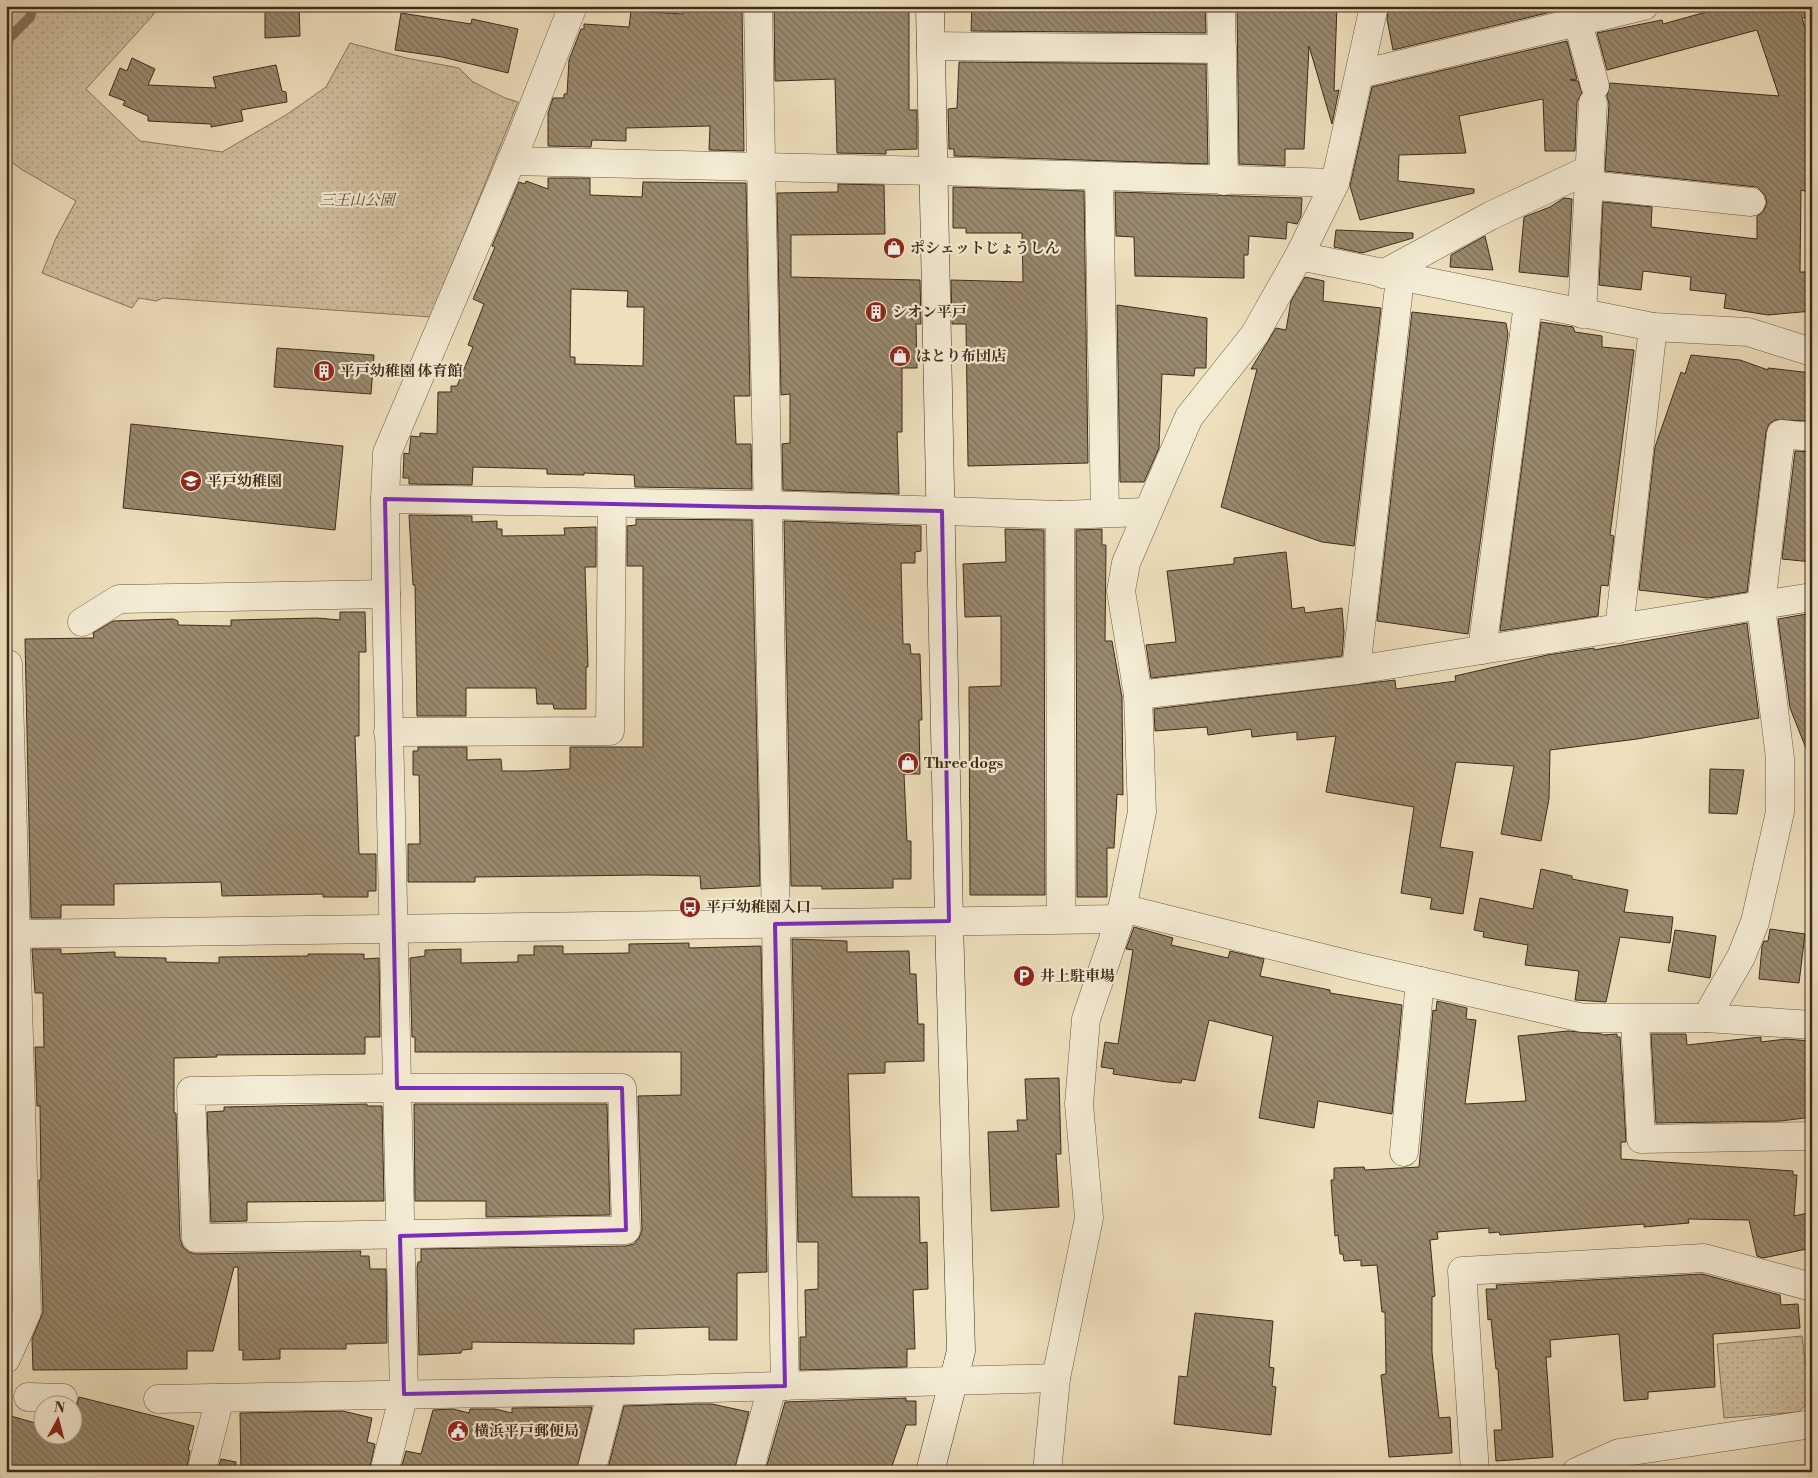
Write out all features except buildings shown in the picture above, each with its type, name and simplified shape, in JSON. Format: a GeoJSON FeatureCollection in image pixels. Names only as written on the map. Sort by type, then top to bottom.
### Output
{"type":"FeatureCollection","features":[{"type":"Feature","properties":{"kind":"street"},"geometry":{"type":"LineString","coordinates":[[384,1472],[404,1394],[388,732],[385,499],[387,453],[511,161],[573,6]]}},
{"type":"Feature","properties":{"kind":"street"},"geometry":{"type":"LineString","coordinates":[[750,1472],[779,1387],[769,505],[758,6]]}},
{"type":"Feature","properties":{"kind":"street"},"geometry":{"type":"LineString","coordinates":[[930,6],[942,511],[949,921],[961,1350],[930,1472]]}},
{"type":"Feature","properties":{"kind":"street"},"geometry":{"type":"LineString","coordinates":[[1221,6],[1224,181]]}},
{"type":"Feature","properties":{"kind":"street"},"geometry":{"type":"LineString","coordinates":[[1047,1472],[1056,1378],[1089,1218],[1079,1104],[1086,1019],[1121,914],[1142,812],[1138,695],[1121,591],[1126,563],[1146,512],[1189,417],[1255,334],[1299,256],[1335,184],[1374,6]]}},
{"type":"Feature","properties":{"kind":"street"},"geometry":{"type":"LineString","coordinates":[[1360,74],[1644,6]]}},
{"type":"Feature","properties":{"kind":"street"},"geometry":{"type":"LineString","coordinates":[[1578,22],[1594,95],[1582,314]]}},
{"type":"Feature","properties":{"kind":"street"},"geometry":{"type":"LineString","coordinates":[[931,46],[1222,49]]}},
{"type":"Feature","properties":{"kind":"street"},"geometry":{"type":"LineString","coordinates":[[511,161],[934,171],[1335,184]]}},
{"type":"Feature","properties":{"kind":"street"},"geometry":{"type":"LineString","coordinates":[[1098,176],[1105,513]]}},
{"type":"Feature","properties":{"kind":"street"},"geometry":{"type":"LineString","coordinates":[[1392,276],[1490,216],[1590,177],[1751,202]]}},
{"type":"Feature","properties":{"kind":"street"},"geometry":{"type":"LineString","coordinates":[[1299,256],[1653,328],[1748,332],[1812,352]]}},
{"type":"Feature","properties":{"kind":"street"},"geometry":{"type":"LineString","coordinates":[[1356,670],[1392,276]]}},
{"type":"Feature","properties":{"kind":"street"},"geometry":{"type":"LineString","coordinates":[[1482,650],[1528,304]]}},
{"type":"Feature","properties":{"kind":"street"},"geometry":{"type":"LineString","coordinates":[[1619,629],[1653,328]]}},
{"type":"Feature","properties":{"kind":"street"},"geometry":{"type":"LineString","coordinates":[[1706,1018],[1741,957],[1755,922],[1780,812],[1780,758],[1761,606],[1781,434],[1812,436]]}},
{"type":"Feature","properties":{"kind":"street"},"geometry":{"type":"LineString","coordinates":[[385,499],[769,505],[1060,515],[1146,512]]}},
{"type":"Feature","properties":{"kind":"street"},"geometry":{"type":"LineString","coordinates":[[388,732],[610,731],[612,503]]}},
{"type":"Feature","properties":{"kind":"street"},"geometry":{"type":"LineString","coordinates":[[1060,515],[1061,919]]}},
{"type":"Feature","properties":{"kind":"street"},"geometry":{"type":"LineString","coordinates":[[82,622],[119,598],[386,594]]}},
{"type":"Feature","properties":{"kind":"street"},"geometry":{"type":"LineString","coordinates":[[1138,695],[1356,670],[1812,597]]}},
{"type":"Feature","properties":{"kind":"street"},"geometry":{"type":"LineString","coordinates":[[6,1359],[27,1312],[15,934],[11,662]]}},
{"type":"Feature","properties":{"kind":"street"},"geometry":{"type":"LineString","coordinates":[[15,934],[1061,919],[1121,914],[1582,1018],[1706,1018],[1812,1026]]}},
{"type":"Feature","properties":{"kind":"street"},"geometry":{"type":"LineString","coordinates":[[1404,1152],[1420,981]]}},
{"type":"Feature","properties":{"kind":"street"},"geometry":{"type":"LineString","coordinates":[[1635,1019],[1641,1139],[1812,1136]]}},
{"type":"Feature","properties":{"kind":"street"},"geometry":{"type":"LineString","coordinates":[[398,1088],[622,1088],[626,1230],[400,1236],[196,1238],[191,1091],[398,1088]]}},
{"type":"Feature","properties":{"kind":"street"},"geometry":{"type":"LineString","coordinates":[[1475,1472],[1462,1271],[1704,1258],[1812,1287]]}},
{"type":"Feature","properties":{"kind":"street"},"geometry":{"type":"LineString","coordinates":[[158,1399],[612,1391],[1056,1378]]}},
{"type":"Feature","properties":{"kind":"street"},"geometry":{"type":"LineString","coordinates":[[591,1472],[612,1391]]}},
{"type":"Feature","properties":{"kind":"street"},"geometry":{"type":"LineString","coordinates":[[28,1397],[32,1397]]}},
{"type":"Feature","properties":{"kind":"street"},"geometry":{"type":"LineString","coordinates":[[201,1472],[220,1398]]}},
{"type":"Feature","properties":{"kind":"street"},"geometry":{"type":"LineString","coordinates":[[1576,1472],[1619,1453],[1812,1424]]}},
{"type":"Feature","properties":{"kind":"highlighted area"},"geometry":{"type":"Polygon","coordinates":[[[385,499],[942,511],[949,921],[775,924],[785,1386],[404,1394],[400,1236],[626,1230],[622,1088],[397,1088],[385,499]]]}},
{"type":"Feature","properties":{"kind":"green space","name":"三王山公園"},"geometry":{"type":"Polygon","coordinates":[[[6,6],[158,6],[153,15],[86,89],[140,141],[222,152],[286,115],[326,87],[350,43],[406,58],[459,68],[473,82],[505,98],[518,102],[431,317],[163,298],[156,301],[139,298],[132,308],[42,273],[56,238],[76,201],[21,169],[6,158],[6,6]]]}},
{"type":"Feature","properties":{"kind":"green space"},"geometry":{"type":"Polygon","coordinates":[[[1802,1336],[1810,1400],[1799,1412],[1724,1418],[1717,1344],[1802,1336]]]}},
{"type":"Feature","properties":{"kind":"waterway"},"geometry":{"type":"LineString","coordinates":[[6,41],[30,17],[33,6]]}},
{"type":"Feature","properties":{"kind":"place","name":"ポシェットじょうしん"},"geometry":{"type":"Point","coordinates":[894,248]}},
{"type":"Feature","properties":{"kind":"place","name":"シオン平戸"},"geometry":{"type":"Point","coordinates":[876,312]}},
{"type":"Feature","properties":{"kind":"place","name":"はとり布団店"},"geometry":{"type":"Point","coordinates":[900,356]}},
{"type":"Feature","properties":{"kind":"place","name":"平戸幼稚園 体育館"},"geometry":{"type":"Point","coordinates":[324,371]}},
{"type":"Feature","properties":{"kind":"place","name":"平戸幼稚園"},"geometry":{"type":"Point","coordinates":[191,481]}},
{"type":"Feature","properties":{"kind":"place","name":"Three dogs"},"geometry":{"type":"Point","coordinates":[908,763]}},
{"type":"Feature","properties":{"kind":"place","name":"平戸幼稚園入口"},"geometry":{"type":"Point","coordinates":[690,907]}},
{"type":"Feature","properties":{"kind":"place","name":"井上駐車場"},"geometry":{"type":"Point","coordinates":[1024,976]}},
{"type":"Feature","properties":{"kind":"place","name":"横浜平戸郵便局"},"geometry":{"type":"Point","coordinates":[458,1431]}}]}
